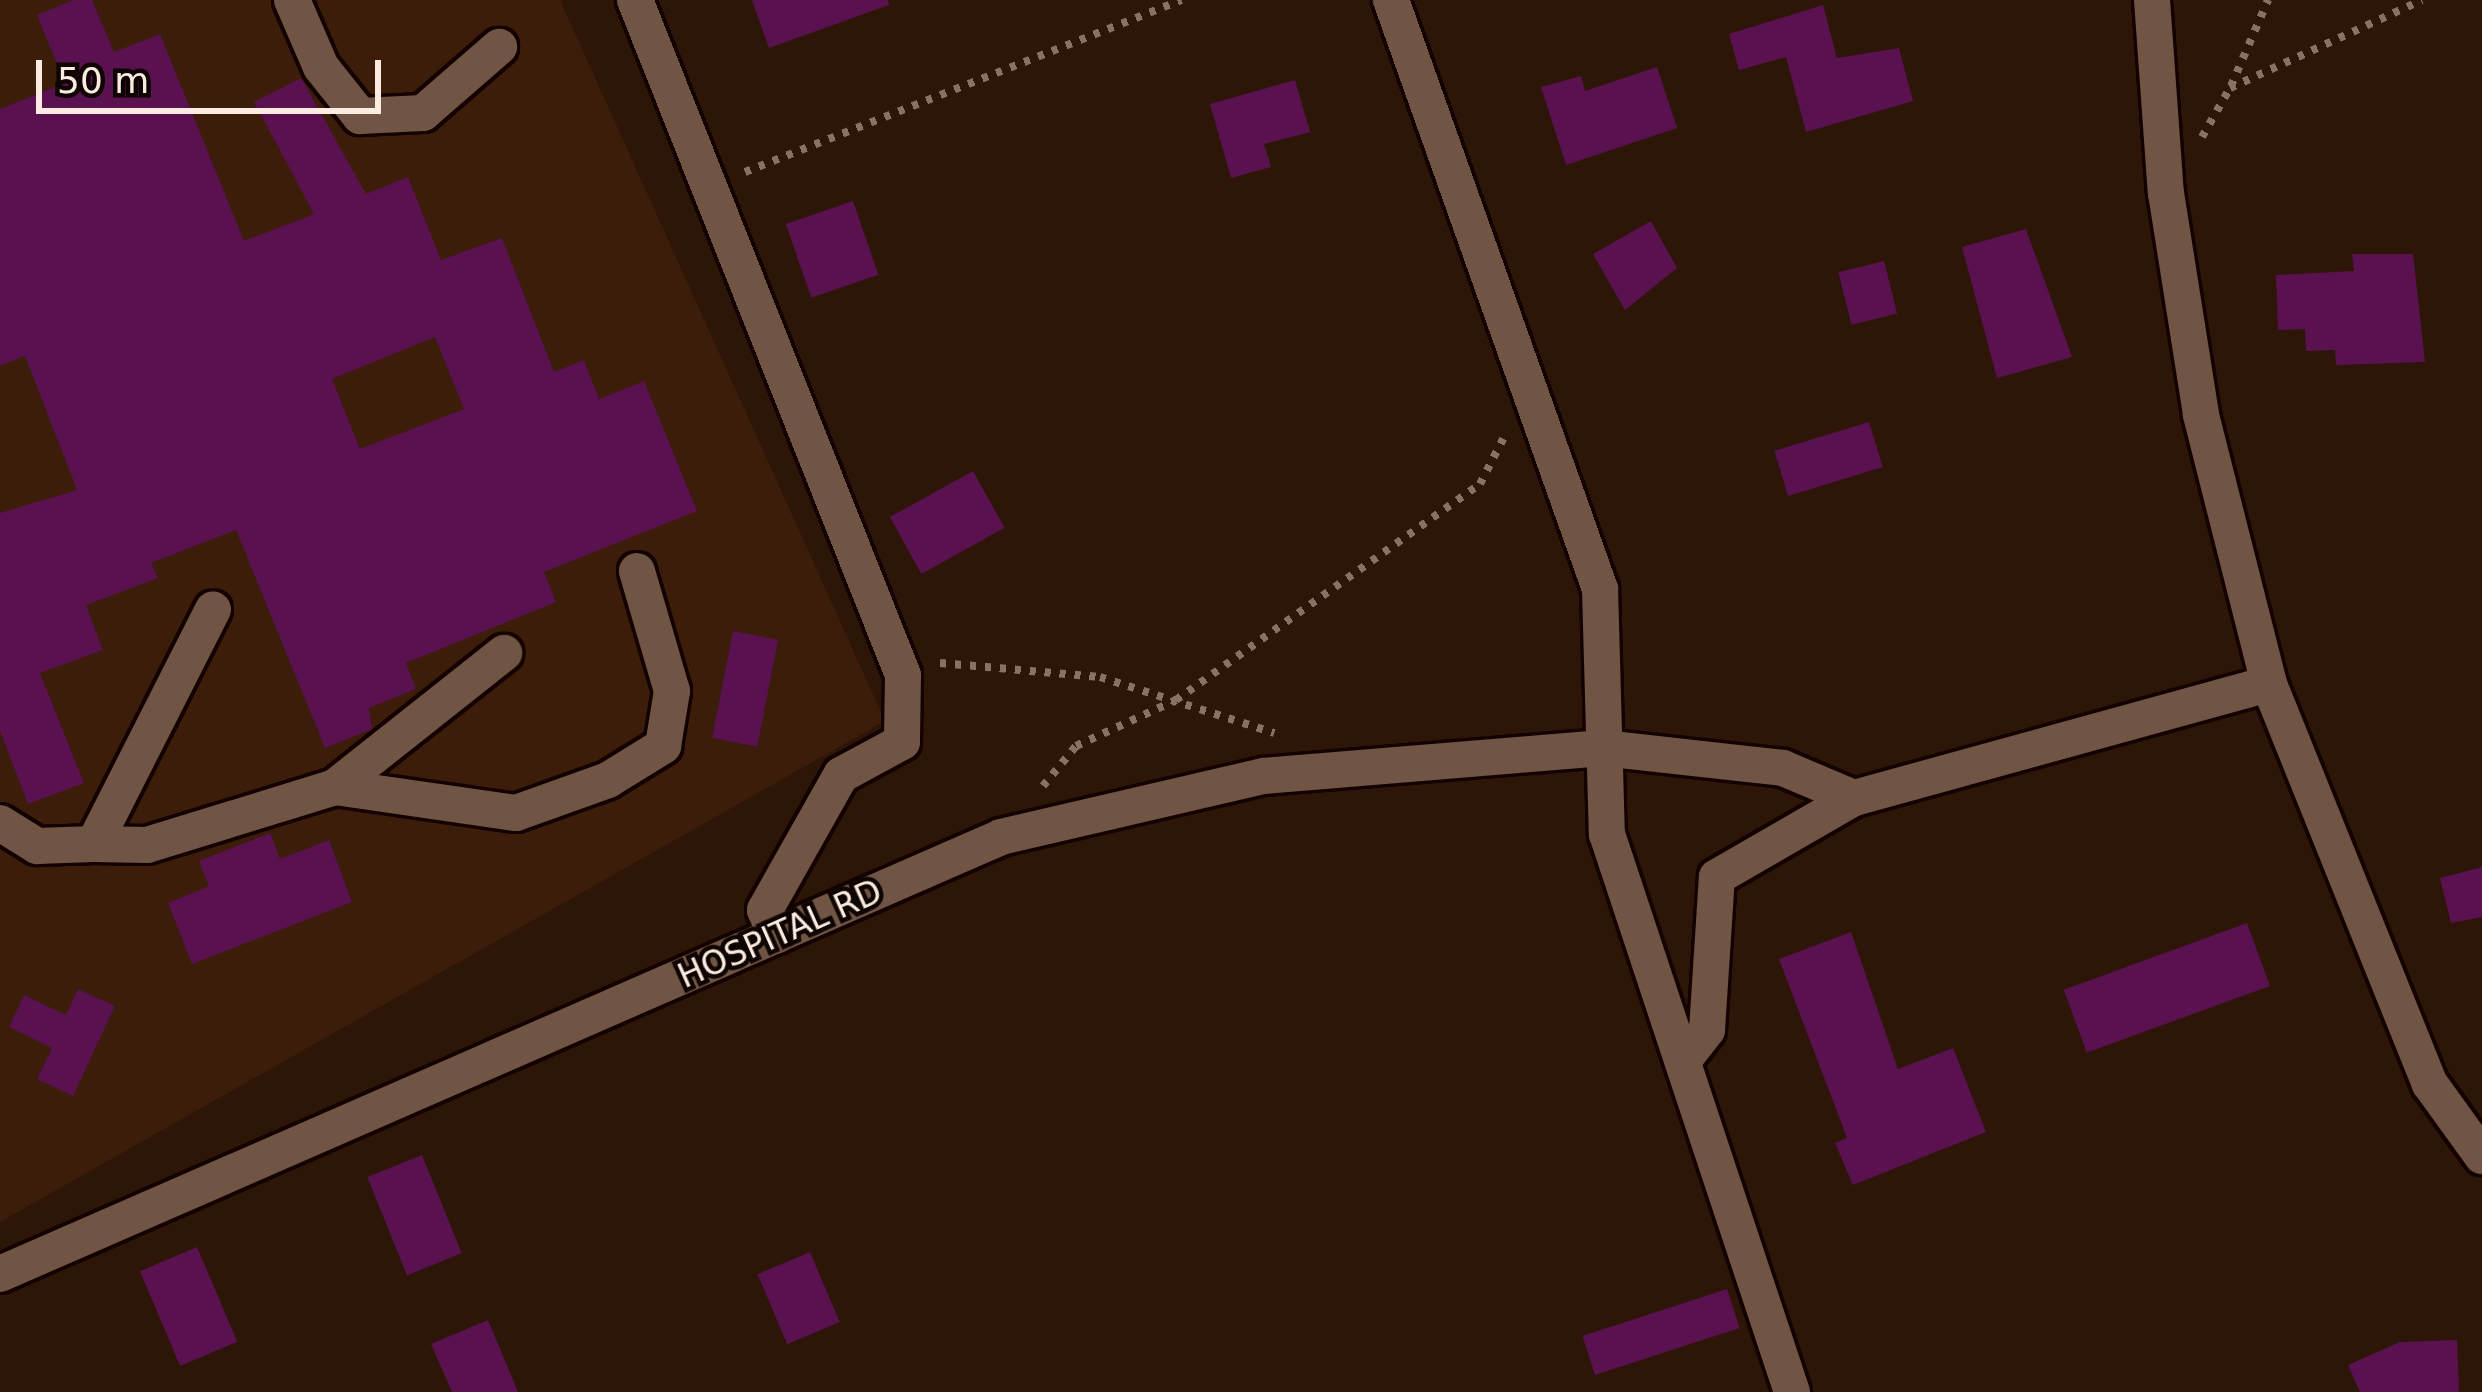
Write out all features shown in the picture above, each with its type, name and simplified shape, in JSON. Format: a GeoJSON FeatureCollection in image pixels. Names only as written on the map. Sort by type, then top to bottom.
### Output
{"type":"FeatureCollection","features":[{"type":"Feature","properties":{"kind":"street"},"geometry":{"type":"LineString","coordinates":[[292,0],[321,67],[360,116],[423,113],[499,47]]}},
{"type":"Feature","properties":{"kind":"street"},"geometry":{"type":"LineString","coordinates":[[635,0],[860,587],[898,650],[902,742],[841,775],[765,910],[776,936]]}},
{"type":"Feature","properties":{"kind":"street"},"geometry":{"type":"LineString","coordinates":[[1391,0],[1600,590],[1607,834],[1686,1057],[1792,1392]]}},
{"type":"Feature","properties":{"kind":"street"},"geometry":{"type":"LineString","coordinates":[[2152,0],[2166,193],[2200,415],[2269,684],[2430,1084],[2482,1156]]}},
{"type":"Feature","properties":{"kind":"street"},"geometry":{"type":"LineString","coordinates":[[334,787],[516,813],[663,746],[672,691],[637,571]]}},
{"type":"Feature","properties":{"kind":"street"},"geometry":{"type":"LineString","coordinates":[[94,844],[213,609]]}},
{"type":"Feature","properties":{"kind":"street"},"geometry":{"type":"LineString","coordinates":[[0,823],[37,846],[147,845],[334,787],[504,652]]}},
{"type":"Feature","properties":{"kind":"street"},"geometry":{"type":"LineString","coordinates":[[1686,1057],[1707,1030],[1717,877],[1854,798],[2269,684]]}},
{"type":"Feature","properties":{"kind":"street","name":"HOSPITAL RD"},"geometry":{"type":"LineString","coordinates":[[0,1274],[1000,837],[1263,776],[1603,748],[1714,754],[1854,798]]}},
{"type":"Feature","properties":{"kind":"path"},"geometry":{"type":"LineString","coordinates":[[706,192],[1181,0]]}},
{"type":"Feature","properties":{"kind":"path"},"geometry":{"type":"LineString","coordinates":[[2166,193],[2182,189],[2268,0]]}},
{"type":"Feature","properties":{"kind":"path"},"geometry":{"type":"LineString","coordinates":[[2230,88],[2422,0]]}},
{"type":"Feature","properties":{"kind":"path"},"geometry":{"type":"LineString","coordinates":[[1000,837],[1076,746],[1176,700],[1480,484],[1531,385]]}},
{"type":"Feature","properties":{"kind":"path"},"geometry":{"type":"LineString","coordinates":[[898,650],[965,671],[1100,677],[1284,736]]}},
{"type":"Feature","properties":{"kind":"shaded area"},"geometry":{"type":"Polygon","coordinates":[[[0,0],[560,0],[885,721],[0,1222],[0,0]]]}},
{"type":"Feature","properties":{"kind":"building"},"geometry":{"type":"Polygon","coordinates":[[[73,0],[92,0],[114,52],[160,34],[244,241],[314,214],[254,102],[301,78],[366,194],[408,177],[441,260],[502,238],[554,372],[584,360],[599,399],[644,381],[697,511],[544,572],[556,602],[406,663],[416,689],[369,708],[372,729],[325,748],[236,530],[151,563],[158,578],[86,605],[103,650],[40,673],[84,783],[28,804],[0,731],[0,513],[77,490],[25,356],[0,366],[0,109],[65,83],[37,15],[73,0]],[[435,337],[332,379],[360,449],[464,409],[435,337]]]}},
{"type":"Feature","properties":{"kind":"building"},"geometry":{"type":"Polygon","coordinates":[[[752,0],[888,0],[889,5],[769,48],[752,0]]]}},
{"type":"Feature","properties":{"kind":"building"},"geometry":{"type":"Polygon","coordinates":[[[1823,5],[1837,58],[1899,48],[1913,101],[1806,132],[1786,57],[1739,70],[1729,34],[1823,5]]]}},
{"type":"Feature","properties":{"kind":"building"},"geometry":{"type":"Polygon","coordinates":[[[1657,67],[1677,128],[1566,165],[1541,87],[1581,76],[1585,91],[1657,67]]]}},
{"type":"Feature","properties":{"kind":"building"},"geometry":{"type":"Polygon","coordinates":[[[1295,80],[1310,132],[1264,144],[1271,167],[1231,178],[1210,104],[1295,80]]]}},
{"type":"Feature","properties":{"kind":"building"},"geometry":{"type":"Polygon","coordinates":[[[853,201],[878,275],[811,298],[786,224],[853,201]]]}},
{"type":"Feature","properties":{"kind":"building"},"geometry":{"type":"Polygon","coordinates":[[[1651,221],[1677,268],[1625,310],[1593,254],[1651,221]]]}},
{"type":"Feature","properties":{"kind":"building"},"geometry":{"type":"Polygon","coordinates":[[[2026,229],[2072,357],[1997,378],[1962,247],[2026,229]]]}},
{"type":"Feature","properties":{"kind":"building"},"geometry":{"type":"Polygon","coordinates":[[[2352,254],[2413,254],[2425,362],[2336,365],[2335,350],[2306,351],[2305,329],[2278,330],[2276,275],[2354,271],[2352,254]]]}},
{"type":"Feature","properties":{"kind":"building"},"geometry":{"type":"Polygon","coordinates":[[[1884,261],[1897,313],[1851,325],[1838,272],[1884,261]]]}},
{"type":"Feature","properties":{"kind":"building"},"geometry":{"type":"Polygon","coordinates":[[[1869,422],[1883,467],[1788,496],[1774,451],[1869,422]]]}},
{"type":"Feature","properties":{"kind":"building"},"geometry":{"type":"Polygon","coordinates":[[[973,471],[1005,528],[921,574],[890,517],[973,471]]]}},
{"type":"Feature","properties":{"kind":"building"},"geometry":{"type":"Polygon","coordinates":[[[733,631],[778,640],[757,747],[712,738],[733,631]]]}},
{"type":"Feature","properties":{"kind":"building"},"geometry":{"type":"Polygon","coordinates":[[[270,833],[280,859],[329,840],[352,902],[192,964],[168,903],[209,886],[199,861],[270,833]]]}},
{"type":"Feature","properties":{"kind":"building"},"geometry":{"type":"Polygon","coordinates":[[[2482,867],[2482,917],[2451,923],[2440,878],[2482,867]]]}},
{"type":"Feature","properties":{"kind":"building"},"geometry":{"type":"Polygon","coordinates":[[[2247,923],[2270,986],[2087,1053],[2064,990],[2247,923]]]}},
{"type":"Feature","properties":{"kind":"building"},"geometry":{"type":"Polygon","coordinates":[[[1851,932],[1898,1069],[1953,1048],[1986,1132],[1853,1185],[1835,1143],[1847,1138],[1779,959],[1851,932]]]}},
{"type":"Feature","properties":{"kind":"building"},"geometry":{"type":"Polygon","coordinates":[[[78,989],[115,1006],[73,1096],[37,1079],[52,1048],[9,1027],[24,995],[66,1015],[78,989]]]}},
{"type":"Feature","properties":{"kind":"building"},"geometry":{"type":"Polygon","coordinates":[[[422,1155],[462,1253],[407,1275],[367,1177],[422,1155]]]}},
{"type":"Feature","properties":{"kind":"building"},"geometry":{"type":"Polygon","coordinates":[[[197,1247],[237,1342],[180,1366],[140,1271],[197,1247]]]}},
{"type":"Feature","properties":{"kind":"building"},"geometry":{"type":"Polygon","coordinates":[[[810,1252],[840,1322],[787,1344],[758,1274],[810,1252]]]}},
{"type":"Feature","properties":{"kind":"building"},"geometry":{"type":"Polygon","coordinates":[[[1727,1289],[1740,1328],[1595,1375],[1582,1336],[1727,1289]]]}},
{"type":"Feature","properties":{"kind":"building"},"geometry":{"type":"Polygon","coordinates":[[[488,1320],[518,1392],[452,1392],[431,1344],[488,1320]]]}},
{"type":"Feature","properties":{"kind":"building"},"geometry":{"type":"Polygon","coordinates":[[[2457,1340],[2459,1392],[2360,1392],[2348,1365],[2400,1342],[2457,1340]]]}}]}
